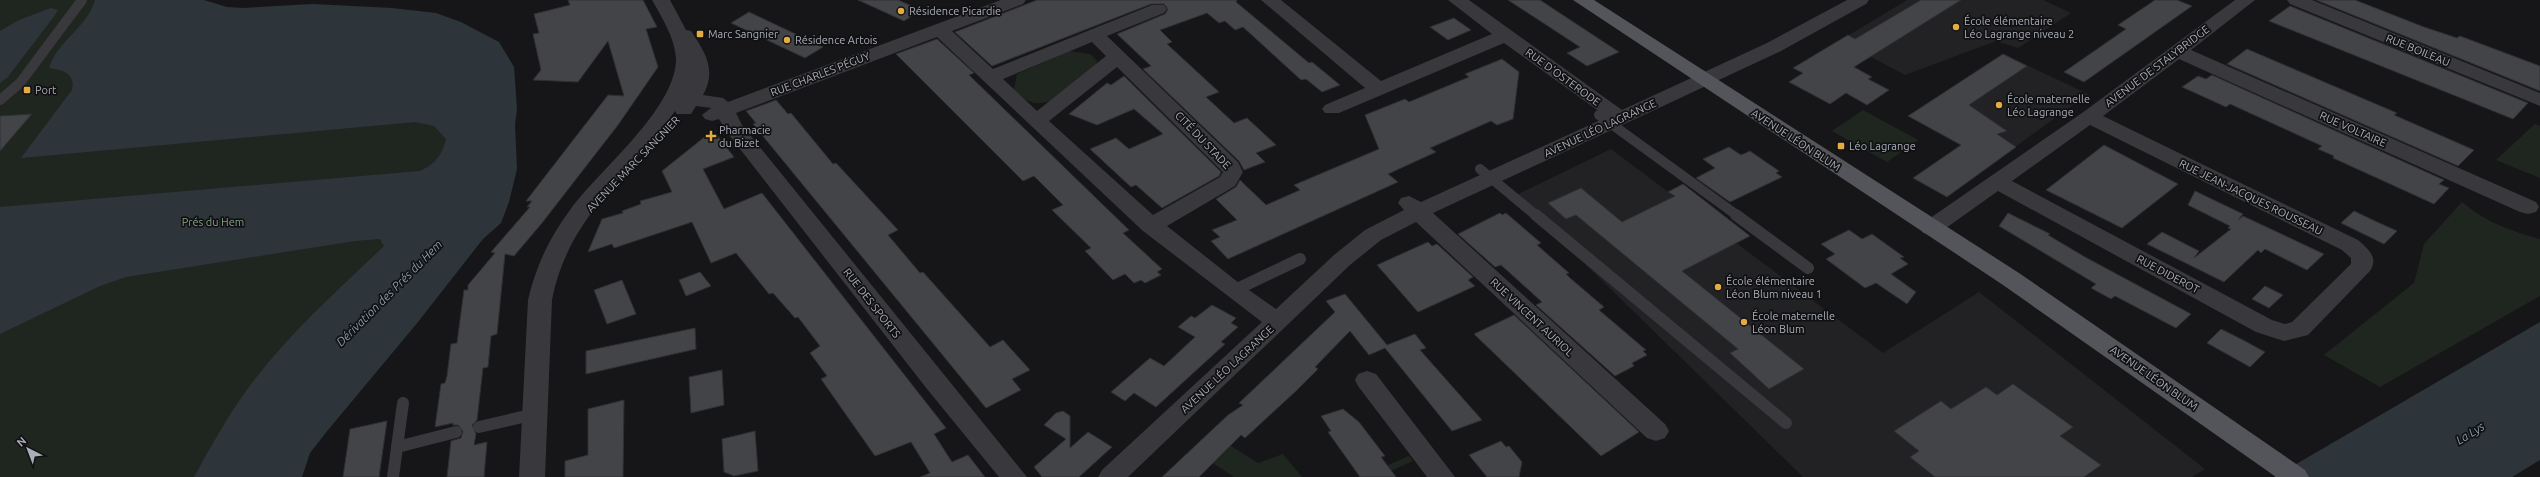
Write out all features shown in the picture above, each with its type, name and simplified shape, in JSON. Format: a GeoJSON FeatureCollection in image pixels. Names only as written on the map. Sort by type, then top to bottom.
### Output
{"type":"FeatureCollection","features":[{"type":"Feature","properties":{"kind":"main road","name":"AVENUE LÉON BLUM"},"geometry":{"type":"LineString","coordinates":[[1582,0],[1704,74]]}},
{"type":"Feature","properties":{"kind":"main road","name":"AVENUE LÉON BLUM"},"geometry":{"type":"LineString","coordinates":[[1598,0],[1704,74],[1935,226],[2296,477]]}},
{"type":"Feature","properties":{"kind":"street","name":"RUE CHARLES PÉGUY"},"geometry":{"type":"LineString","coordinates":[[723,117],[939,29],[1017,0]]}},
{"type":"Feature","properties":{"kind":"street"},"geometry":{"type":"LineString","coordinates":[[1270,0],[1378,89]]}},
{"type":"Feature","properties":{"kind":"street","name":"RUE D'OSTERODE"},"geometry":{"type":"LineString","coordinates":[[1456,0],[1506,35],[1610,116]]}},
{"type":"Feature","properties":{"kind":"street","name":"AVENUE LÉO LAGRANGE"},"geometry":{"type":"LineString","coordinates":[[1704,74],[1837,0]]}},
{"type":"Feature","properties":{"kind":"street","name":"AVENUE LÉO LAGRANGE"},"geometry":{"type":"LineString","coordinates":[[1111,477],[1342,260],[1373,235],[1413,207],[1610,116],[1804,32],[1860,0]]}},
{"type":"Feature","properties":{"kind":"street","name":"AVENUE DE STALYBRIDGE"},"geometry":{"type":"LineString","coordinates":[[1935,226],[2089,117],[2246,0]]}},
{"type":"Feature","properties":{"kind":"street","name":"RUE BOILEAU"},"geometry":{"type":"LineString","coordinates":[[2296,0],[2540,100]]}},
{"type":"Feature","properties":{"kind":"street","name":"AVENUE MARC SANGNIER"},"geometry":{"type":"LineString","coordinates":[[532,477],[542,286],[548,264],[569,229],[643,157],[679,104],[701,76],[701,62],[696,50],[664,6]]}},
{"type":"Feature","properties":{"kind":"street"},"geometry":{"type":"LineString","coordinates":[[991,77],[1158,9]]}},
{"type":"Feature","properties":{"kind":"street"},"geometry":{"type":"LineString","coordinates":[[939,29],[1151,226],[1233,291],[1277,321]]}},
{"type":"Feature","properties":{"kind":"street","name":"CITÉ DU STADE"},"geometry":{"type":"LineString","coordinates":[[1095,35],[1232,167],[1233,172],[1228,181],[1151,226]]}},
{"type":"Feature","properties":{"kind":"street"},"geometry":{"type":"LineString","coordinates":[[1332,109],[1506,35]]}},
{"type":"Feature","properties":{"kind":"street","name":"RUE VOLTAIRE"},"geometry":{"type":"LineString","coordinates":[[2178,50],[2528,207]]}},
{"type":"Feature","properties":{"kind":"street"},"geometry":{"type":"LineString","coordinates":[[1038,120],[1118,56]]}},
{"type":"Feature","properties":{"kind":"street"},"geometry":{"type":"LineString","coordinates":[[679,104],[723,117]]}},
{"type":"Feature","properties":{"kind":"street","name":"RUE DES SPORTS"},"geometry":{"type":"LineString","coordinates":[[723,117],[931,377],[1014,477]]}},
{"type":"Feature","properties":{"kind":"street","name":"RUE JEAN-JACQUES ROUSSEAU"},"geometry":{"type":"LineString","coordinates":[[2089,117],[2350,245],[2362,256],[2364,262],[2332,298]]}},
{"type":"Feature","properties":{"kind":"street","name":"RUE DIDEROT"},"geometry":{"type":"LineString","coordinates":[[1998,182],[2275,331],[2292,333],[2300,329],[2332,298]]}},
{"type":"Feature","properties":{"kind":"street","name":"RUE VINCENT AURIOL"},"geometry":{"type":"LineString","coordinates":[[1413,207],[1656,431]]}},
{"type":"Feature","properties":{"kind":"street"},"geometry":{"type":"LineString","coordinates":[[1368,380],[1442,477]]}},
{"type":"Feature","properties":{"kind":"lane"},"geometry":{"type":"LineString","coordinates":[[0,100],[20,83],[82,0]]}},
{"type":"Feature","properties":{"kind":"lane"},"geometry":{"type":"LineString","coordinates":[[1610,116],[1808,268]]}},
{"type":"Feature","properties":{"kind":"lane"},"geometry":{"type":"LineString","coordinates":[[1485,174],[1786,423]]}},
{"type":"Feature","properties":{"kind":"lane"},"geometry":{"type":"LineString","coordinates":[[1233,291],[1300,259]]}},
{"type":"Feature","properties":{"kind":"lane"},"geometry":{"type":"LineString","coordinates":[[393,477],[403,403]]}},
{"type":"Feature","properties":{"kind":"lane"},"geometry":{"type":"LineString","coordinates":[[479,427],[535,414]]}},
{"type":"Feature","properties":{"kind":"lane"},"geometry":{"type":"LineString","coordinates":[[397,447],[456,432]]}},
{"type":"Feature","properties":{"kind":"shaded area","name":"École élémentaire Léo Lagrange niveau 2"},"geometry":{"type":"Polygon","coordinates":[[[1907,0],[2043,0],[2071,13],[2018,48],[1996,41],[1905,75],[1871,57],[1866,60],[1834,44],[1907,0]]]}},
{"type":"Feature","properties":{"kind":"shaded area","name":"École maternelle Léo Lagrange"},"geometry":{"type":"Polygon","coordinates":[[[2003,54],[2088,94],[1996,161],[1908,116],[2003,54]]]}},
{"type":"Feature","properties":{"kind":"shaded area","name":"École maternelle Léon Blum"},"geometry":{"type":"Polygon","coordinates":[[[1611,149],[1883,353],[1979,292],[2205,469],[2192,477],[1803,477],[1584,263],[1508,199],[1611,149]]]}},
{"type":"Feature","properties":{"kind":"green space","name":"Prés du Hem"},"geometry":{"type":"Polygon","coordinates":[[[0,0],[192,0],[506,69],[286,477],[0,477],[0,0]]]}},
{"type":"Feature","properties":{"kind":"green space"},"geometry":{"type":"Polygon","coordinates":[[[1069,51],[1090,54],[1097,61],[1095,68],[1066,92],[1045,102],[1034,103],[1024,99],[1014,89],[1017,74],[1069,51]]]}},
{"type":"Feature","properties":{"kind":"green space"},"geometry":{"type":"Polygon","coordinates":[[[1863,110],[1918,140],[1887,162],[1832,131],[1863,110]]]}},
{"type":"Feature","properties":{"kind":"green space"},"geometry":{"type":"Polygon","coordinates":[[[2535,124],[2540,126],[2540,178],[2496,160],[2535,124]]]}},
{"type":"Feature","properties":{"kind":"green space"},"geometry":{"type":"Polygon","coordinates":[[[2462,202],[2480,215],[2499,225],[2540,239],[2540,296],[2380,387],[2324,355],[2414,283],[2424,244],[2462,202]]]}},
{"type":"Feature","properties":{"kind":"green space"},"geometry":{"type":"Polygon","coordinates":[[[1209,432],[1258,463],[1283,454],[1302,477],[1234,477],[1192,449],[1209,432]]]}},
{"type":"Feature","properties":{"kind":"green space"},"geometry":{"type":"Polygon","coordinates":[[[1409,456],[1413,461],[1377,477],[1361,477],[1409,456]]]}},
{"type":"Feature","properties":{"kind":"water","name":"Dérivation des Prés du Hem"},"geometry":{"type":"Polygon","coordinates":[[[95,0],[204,0],[227,7],[243,8],[312,4],[392,8],[436,13],[461,22],[499,42],[514,67],[517,109],[515,125],[517,169],[509,202],[501,223],[483,239],[418,322],[328,430],[310,453],[302,477],[194,477],[232,412],[261,371],[294,334],[384,246],[380,239],[355,241],[126,277],[100,286],[0,334],[0,207],[420,171],[437,159],[446,139],[434,126],[415,122],[21,158],[72,90],[72,80],[67,73],[49,68],[53,58],[86,18],[95,0]]]}},
{"type":"Feature","properties":{"kind":"water"},"geometry":{"type":"Polygon","coordinates":[[[51,8],[58,10],[7,78],[0,83],[0,31],[19,20],[51,8]]]}},
{"type":"Feature","properties":{"kind":"water","name":"La Lys"},"geometry":{"type":"Polygon","coordinates":[[[2540,322],[2540,460],[2512,477],[2274,477],[2540,322]]]}},
{"type":"Feature","properties":{"kind":"building"},"geometry":{"type":"Polygon","coordinates":[[[568,0],[643,0],[657,27],[646,29],[658,67],[618,125],[542,223],[514,256],[505,254],[497,334],[491,336],[488,367],[483,368],[477,420],[472,425],[476,434],[474,445],[487,442],[484,477],[447,477],[451,441],[461,438],[463,431],[458,425],[453,425],[453,423],[435,427],[441,384],[445,383],[447,376],[451,344],[457,343],[464,290],[468,290],[468,285],[495,253],[491,252],[530,207],[527,207],[532,201],[526,201],[608,95],[624,96],[608,41],[578,82],[533,80],[541,70],[533,34],[539,33],[534,14],[570,5],[568,0]]]}},
{"type":"Feature","properties":{"kind":"building","name":"Résidence Picardie"},"geometry":{"type":"Polygon","coordinates":[[[858,0],[898,0],[921,10],[904,21],[858,0]]]}},
{"type":"Feature","properties":{"kind":"building"},"geometry":{"type":"Polygon","coordinates":[[[1037,0],[1237,0],[1236,2],[1309,63],[1312,62],[1340,85],[1322,92],[1306,79],[1301,80],[1243,27],[1235,30],[1225,21],[1219,23],[1207,13],[1160,30],[1172,42],[1167,44],[1219,92],[1206,97],[1234,123],[1247,118],[1276,145],[1256,153],[1265,162],[1244,170],[1239,161],[1143,69],[1151,66],[1117,34],[1165,14],[1168,9],[1164,4],[1151,4],[992,66],[955,32],[1037,0]]]}},
{"type":"Feature","properties":{"kind":"building"},"geometry":{"type":"Polygon","coordinates":[[[1508,0],[1540,0],[1619,52],[1587,66],[1567,53],[1580,47],[1508,0]]]}},
{"type":"Feature","properties":{"kind":"building"},"geometry":{"type":"Polygon","coordinates":[[[1921,0],[1961,0],[1854,67],[1872,77],[1868,79],[1889,90],[1867,105],[1846,93],[1830,104],[1789,82],[1803,73],[1793,68],[1848,35],[1855,39],[1921,0]]]}},
{"type":"Feature","properties":{"kind":"building"},"geometry":{"type":"Polygon","coordinates":[[[2155,0],[2177,0],[2192,6],[2084,82],[2064,72],[2126,29],[2118,25],[2155,0]]]}},
{"type":"Feature","properties":{"kind":"building"},"geometry":{"type":"Polygon","coordinates":[[[2316,0],[2355,0],[2424,27],[2457,38],[2460,36],[2540,66],[2540,91],[2316,0]]]}},
{"type":"Feature","properties":{"kind":"building"},"geometry":{"type":"Polygon","coordinates":[[[2290,6],[2528,103],[2513,119],[2269,21],[2290,6]]]}},
{"type":"Feature","properties":{"kind":"building","name":"Résidence Artois"},"geometry":{"type":"Polygon","coordinates":[[[749,12],[823,47],[805,58],[731,23],[749,12]]]}},
{"type":"Feature","properties":{"kind":"building"},"geometry":{"type":"Polygon","coordinates":[[[1454,18],[1471,30],[1448,40],[1430,27],[1454,18]]]}},
{"type":"Feature","properties":{"kind":"building"},"geometry":{"type":"Polygon","coordinates":[[[937,39],[974,73],[969,75],[1129,230],[1123,233],[1162,269],[1157,272],[1161,275],[1145,283],[1141,280],[1134,283],[1125,274],[1113,280],[1085,251],[1091,248],[1052,210],[1063,205],[1034,176],[1023,181],[896,54],[937,39]]]}},
{"type":"Feature","properties":{"kind":"building"},"geometry":{"type":"Polygon","coordinates":[[[2247,49],[2397,113],[2394,115],[2474,150],[2458,166],[2227,64],[2247,49]]]}},
{"type":"Feature","properties":{"kind":"building"},"geometry":{"type":"Polygon","coordinates":[[[2003,54],[2027,66],[1969,105],[2007,131],[1997,134],[2016,147],[1947,197],[1913,178],[1961,145],[1908,116],[2003,54]]]}},
{"type":"Feature","properties":{"kind":"building"},"geometry":{"type":"Polygon","coordinates":[[[1502,59],[1519,72],[1513,119],[1497,125],[1491,121],[1430,148],[1436,152],[1388,174],[1398,182],[1228,259],[1211,241],[1220,237],[1212,230],[1237,220],[1216,199],[1236,187],[1240,180],[1266,205],[1300,190],[1294,185],[1379,149],[1365,115],[1405,99],[1409,102],[1469,77],[1465,74],[1502,59]]]}},
{"type":"Feature","properties":{"kind":"building"},"geometry":{"type":"Polygon","coordinates":[[[2212,75],[2444,180],[2439,184],[2449,188],[2434,204],[2333,158],[2334,156],[2318,149],[2322,146],[2230,104],[2226,107],[2182,87],[2198,76],[2206,79],[2212,75]]]}},
{"type":"Feature","properties":{"kind":"building"},"geometry":{"type":"Polygon","coordinates":[[[1124,76],[1221,172],[1219,176],[1162,208],[1136,185],[1131,187],[1090,149],[1116,138],[1129,149],[1163,134],[1134,109],[1097,125],[1069,114],[1107,83],[1111,85],[1124,76]]]}},
{"type":"Feature","properties":{"kind":"building"},"geometry":{"type":"Polygon","coordinates":[[[776,100],[788,114],[791,113],[833,164],[836,163],[898,230],[888,235],[920,273],[923,272],[990,347],[1003,340],[1030,370],[1012,379],[1021,390],[986,408],[753,124],[756,123],[746,111],[776,100]]]}},
{"type":"Feature","properties":{"kind":"building"},"geometry":{"type":"Polygon","coordinates":[[[32,114],[19,129],[0,151],[0,116],[32,114]]]}},
{"type":"Feature","properties":{"kind":"building"},"geometry":{"type":"Polygon","coordinates":[[[716,134],[734,157],[703,169],[724,209],[762,193],[946,428],[934,434],[952,462],[968,455],[985,477],[920,477],[930,473],[911,442],[875,456],[821,379],[827,376],[810,353],[820,346],[798,317],[795,318],[773,293],[769,294],[736,253],[711,263],[692,222],[614,248],[612,244],[588,252],[602,219],[623,213],[622,211],[641,204],[640,201],[672,192],[662,171],[707,135],[716,134]]]}},
{"type":"Feature","properties":{"kind":"building"},"geometry":{"type":"Polygon","coordinates":[[[2104,145],[2178,184],[2122,228],[2046,190],[2104,145]]]}},
{"type":"Feature","properties":{"kind":"building"},"geometry":{"type":"Polygon","coordinates":[[[1729,147],[1741,155],[1750,151],[1779,171],[1776,173],[1782,177],[1730,202],[1696,178],[1715,168],[1703,159],[1729,147]]]}},
{"type":"Feature","properties":{"kind":"building"},"geometry":{"type":"Polygon","coordinates":[[[1683,184],[1750,236],[1682,271],[1804,369],[1769,389],[1730,353],[1738,349],[1576,215],[1566,219],[1548,203],[1581,188],[1622,222],[1675,196],[1668,192],[1683,184]]]}},
{"type":"Feature","properties":{"kind":"building"},"geometry":{"type":"Polygon","coordinates":[[[2195,191],[2243,214],[2238,220],[2243,216],[2324,254],[2307,270],[2265,249],[2261,253],[2258,250],[2224,282],[2147,244],[2162,232],[2199,251],[2194,258],[2231,229],[2228,228],[2230,226],[2188,205],[2195,191]]]}},
{"type":"Feature","properties":{"kind":"building"},"geometry":{"type":"Polygon","coordinates":[[[2354,211],[2397,231],[2384,244],[2341,223],[2354,211]]]}},
{"type":"Feature","properties":{"kind":"building"},"geometry":{"type":"Polygon","coordinates":[[[1500,213],[1502,215],[1506,213],[1541,243],[1537,245],[1569,273],[1566,274],[1570,278],[1604,307],[1599,310],[1646,350],[1643,351],[1647,355],[1632,363],[1634,366],[1615,376],[1536,305],[1542,302],[1501,265],[1495,267],[1458,234],[1500,213]]]}},
{"type":"Feature","properties":{"kind":"building"},"geometry":{"type":"Polygon","coordinates":[[[2008,213],[2050,234],[2048,235],[2085,257],[2191,314],[2176,328],[2115,296],[2111,299],[2091,288],[2096,284],[1999,226],[2008,213]]]}},
{"type":"Feature","properties":{"kind":"building"},"geometry":{"type":"Polygon","coordinates":[[[1849,230],[1862,239],[1872,234],[1904,257],[1900,258],[1908,264],[1891,274],[1916,292],[1907,304],[1876,283],[1865,288],[1826,259],[1835,254],[1821,244],[1849,230]]]}},
{"type":"Feature","properties":{"kind":"building"},"geometry":{"type":"Polygon","coordinates":[[[1428,242],[1432,246],[1437,244],[1473,277],[1468,280],[1475,286],[1418,312],[1377,265],[1428,242]]]}},
{"type":"Feature","properties":{"kind":"building"},"geometry":{"type":"Polygon","coordinates":[[[700,272],[711,286],[686,296],[679,280],[700,272]]]}},
{"type":"Feature","properties":{"kind":"building"},"geometry":{"type":"Polygon","coordinates":[[[622,280],[636,314],[607,324],[594,290],[622,280]]]}},
{"type":"Feature","properties":{"kind":"building"},"geometry":{"type":"Polygon","coordinates":[[[2265,286],[2283,295],[2269,308],[2252,299],[2265,286]]]}},
{"type":"Feature","properties":{"kind":"building"},"geometry":{"type":"Polygon","coordinates":[[[1345,294],[1387,345],[1415,334],[1426,348],[1420,350],[1482,420],[1452,431],[1385,348],[1369,355],[1350,331],[1315,367],[1318,369],[1296,391],[1245,438],[1241,435],[1199,477],[1162,477],[1228,415],[1243,405],[1239,403],[1335,312],[1326,301],[1345,294]]]}},
{"type":"Feature","properties":{"kind":"building"},"geometry":{"type":"Polygon","coordinates":[[[1212,305],[1236,318],[1231,323],[1238,327],[1221,342],[1225,344],[1156,407],[1134,393],[1125,401],[1111,392],[1150,358],[1164,366],[1195,337],[1178,327],[1191,316],[1195,318],[1212,305]]]}},
{"type":"Feature","properties":{"kind":"building"},"geometry":{"type":"Polygon","coordinates":[[[1514,315],[1639,432],[1601,456],[1474,334],[1514,315]]]}},
{"type":"Feature","properties":{"kind":"building"},"geometry":{"type":"Polygon","coordinates":[[[695,328],[696,349],[586,374],[586,351],[695,328]]]}},
{"type":"Feature","properties":{"kind":"building"},"geometry":{"type":"Polygon","coordinates":[[[2221,329],[2265,352],[2250,367],[2207,343],[2221,329]]]}},
{"type":"Feature","properties":{"kind":"building"},"geometry":{"type":"Polygon","coordinates":[[[722,370],[724,405],[691,413],[689,377],[722,370]]]}},
{"type":"Feature","properties":{"kind":"building"},"geometry":{"type":"Polygon","coordinates":[[[2013,384],[2073,427],[2060,436],[2101,465],[2084,477],[1935,477],[1910,457],[1919,451],[1894,431],[1941,401],[1951,409],[1986,387],[1997,395],[2013,384]]]}},
{"type":"Feature","properties":{"kind":"building"},"geometry":{"type":"Polygon","coordinates":[[[624,400],[623,477],[565,477],[565,461],[588,455],[588,409],[624,400]]]}},
{"type":"Feature","properties":{"kind":"building"},"geometry":{"type":"Polygon","coordinates":[[[1343,409],[1359,422],[1385,456],[1381,457],[1396,477],[1360,477],[1328,432],[1331,431],[1321,416],[1343,409]]]}},
{"type":"Feature","properties":{"kind":"building"},"geometry":{"type":"Polygon","coordinates":[[[1063,411],[1070,416],[1070,448],[1088,432],[1112,447],[1079,477],[1042,477],[1034,467],[1066,439],[1044,425],[1056,413],[1063,411]]]}},
{"type":"Feature","properties":{"kind":"building"},"geometry":{"type":"Polygon","coordinates":[[[387,421],[379,477],[343,477],[350,429],[387,421]]]}},
{"type":"Feature","properties":{"kind":"building"},"geometry":{"type":"Polygon","coordinates":[[[755,431],[758,471],[734,476],[724,472],[722,439],[755,431]]]}},
{"type":"Feature","properties":{"kind":"building"},"geometry":{"type":"Polygon","coordinates":[[[1501,441],[1506,447],[1509,446],[1522,462],[1519,477],[1487,477],[1469,455],[1501,441]]]}},
{"type":"Feature","properties":{"kind":"place","name":"Résidence Picardie"},"geometry":{"type":"Point","coordinates":[901,11]}},
{"type":"Feature","properties":{"kind":"place","name":"École élémentaire Léo Lagrange niveau 2"},"geometry":{"type":"Point","coordinates":[1956,27]}},
{"type":"Feature","properties":{"kind":"place","name":"Marc Sangnier"},"geometry":{"type":"Point","coordinates":[700,34]}},
{"type":"Feature","properties":{"kind":"place","name":"Résidence Artois"},"geometry":{"type":"Point","coordinates":[787,40]}},
{"type":"Feature","properties":{"kind":"place","name":"Port"},"geometry":{"type":"Point","coordinates":[27,90]}},
{"type":"Feature","properties":{"kind":"place","name":"École maternelle Léo Lagrange"},"geometry":{"type":"Point","coordinates":[1999,105]}},
{"type":"Feature","properties":{"kind":"place","name":"Pharmacie du Bizet"},"geometry":{"type":"Point","coordinates":[711,136]}},
{"type":"Feature","properties":{"kind":"place","name":"Léo Lagrange"},"geometry":{"type":"Point","coordinates":[1841,146]}},
{"type":"Feature","properties":{"kind":"place","name":"École élémentaire Léon Blum niveau 1"},"geometry":{"type":"Point","coordinates":[1718,287]}},
{"type":"Feature","properties":{"kind":"place","name":"École maternelle Léon Blum"},"geometry":{"type":"Point","coordinates":[1744,322]}}]}
